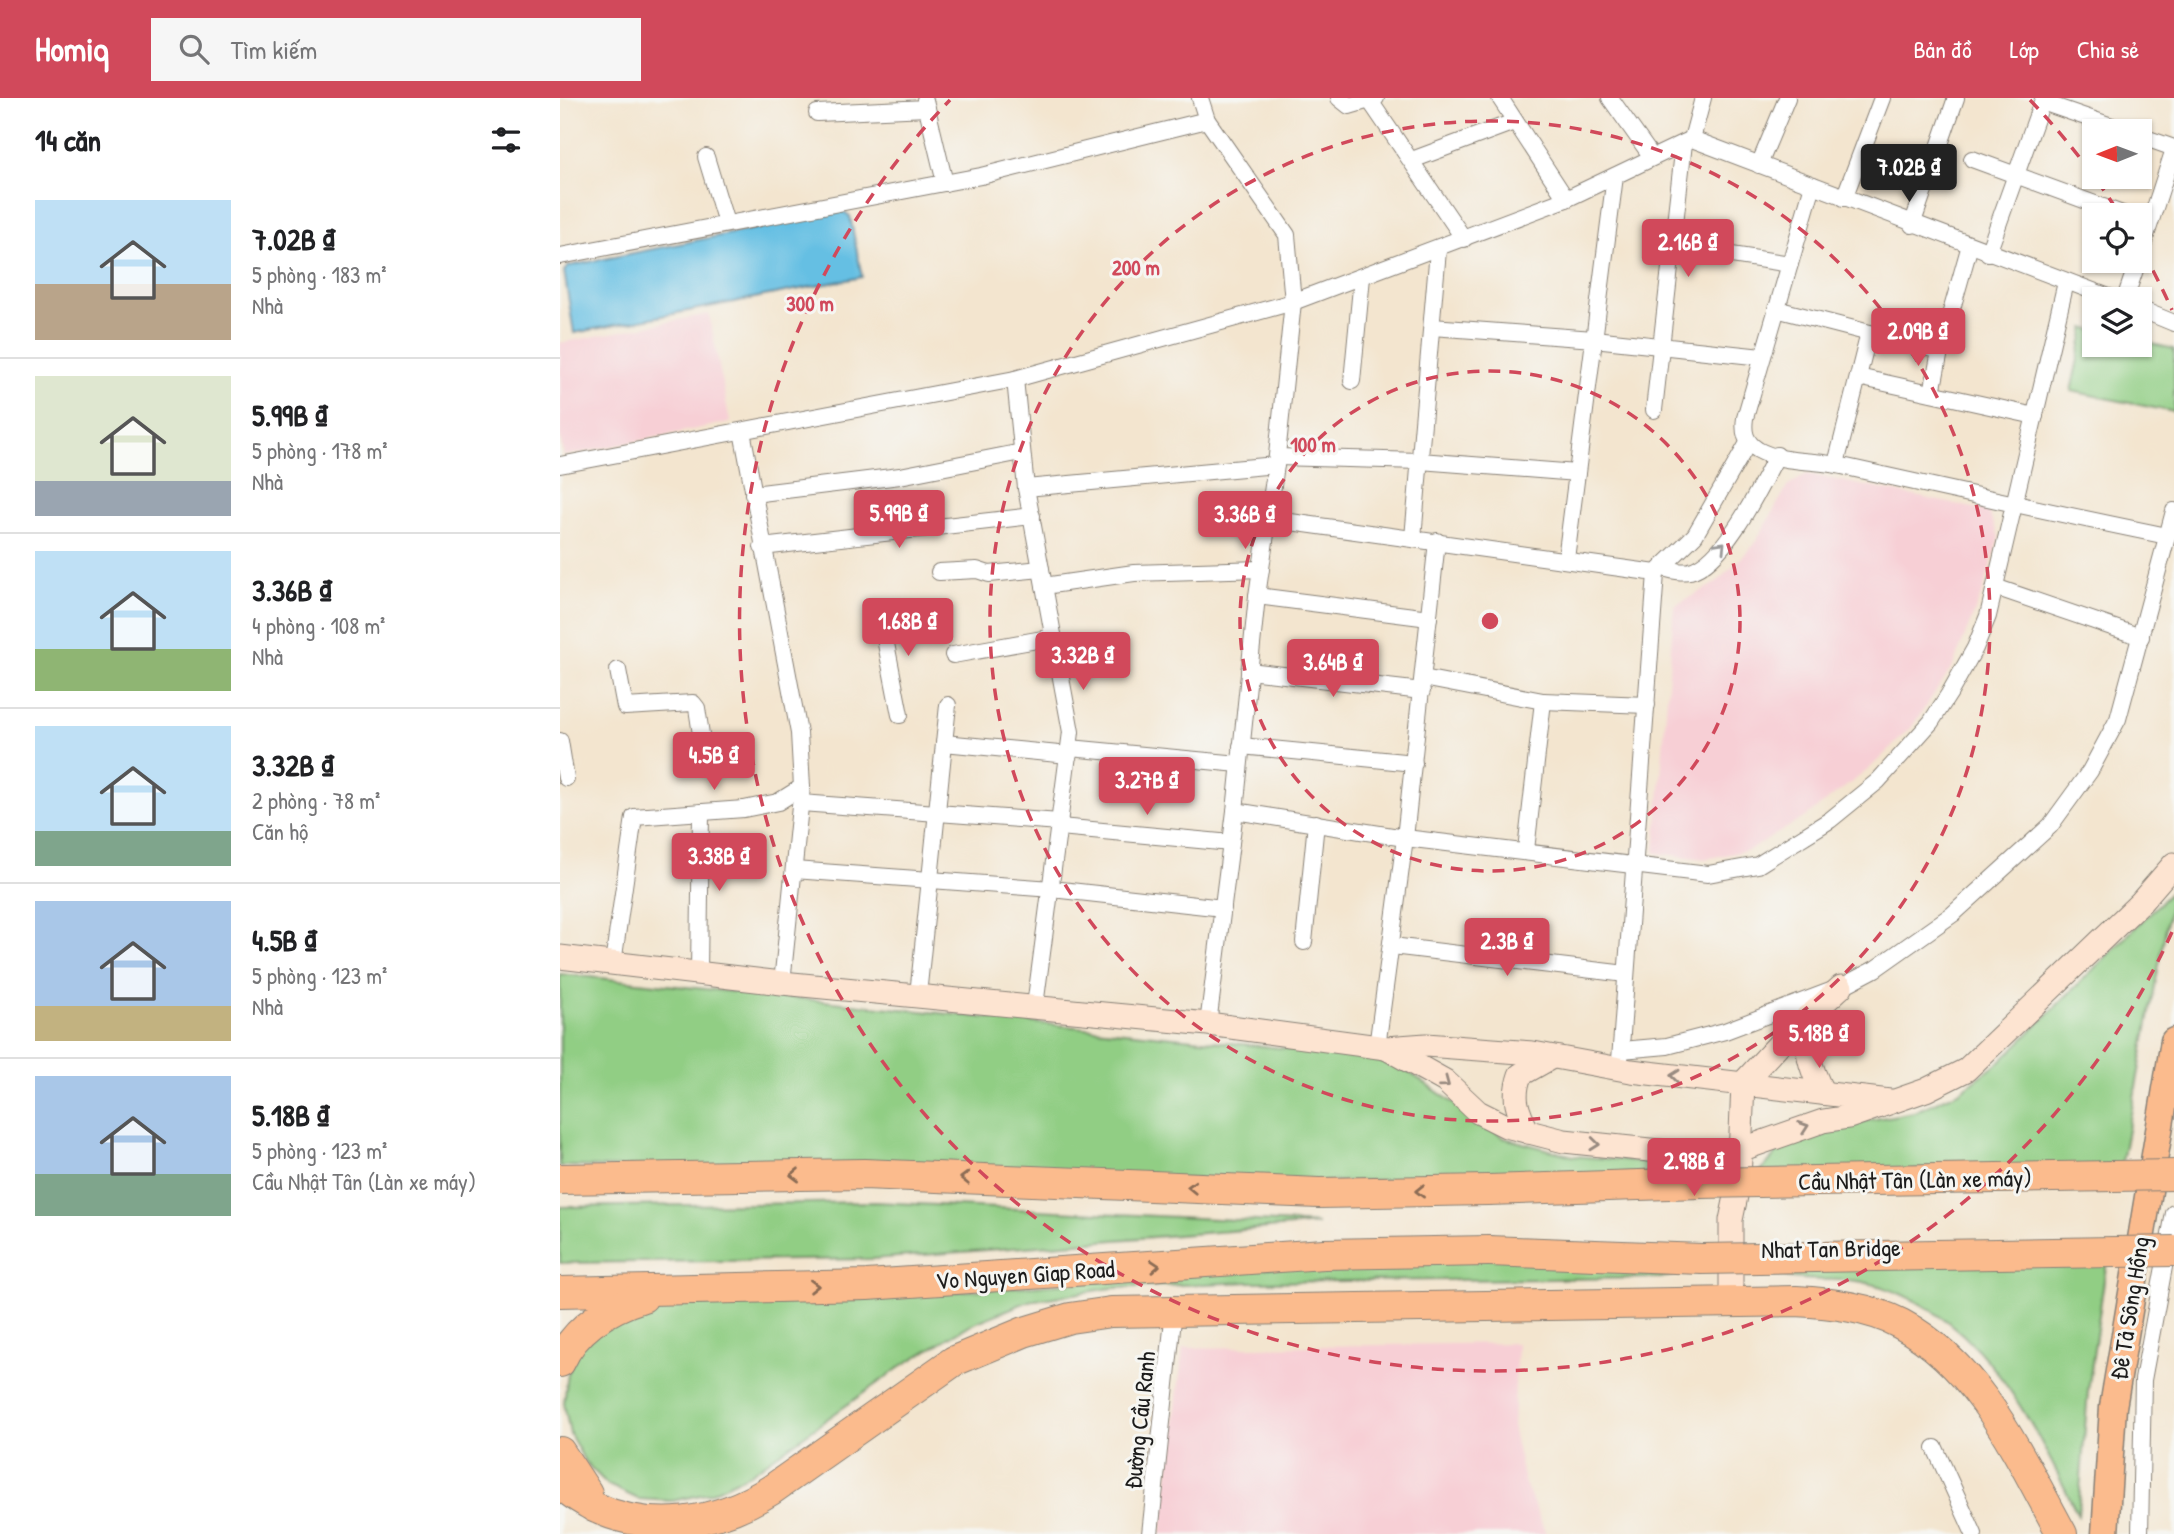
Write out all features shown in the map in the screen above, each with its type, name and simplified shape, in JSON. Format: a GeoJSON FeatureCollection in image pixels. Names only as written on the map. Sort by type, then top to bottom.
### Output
{"type":"FeatureCollection","features":[{"type":"Feature","properties":{"kind":"highway"},"geometry":{"type":"LineString","coordinates":[[560,1179],[863,1174],[1319,1193],[1488,1190],[1700,1191],[2174,1183]]}},
{"type":"Feature","properties":{"kind":"highway","name":"Cầu Nhật Tân (Làn xe máy)"},"geometry":{"type":"LineString","coordinates":[[1488,1190],[1714,1182],[2174,1175]]}},
{"type":"Feature","properties":{"kind":"highway","name":"Nhat Tan Bridge"},"geometry":{"type":"LineString","coordinates":[[1489,1251],[2174,1242]]}},
{"type":"Feature","properties":{"kind":"highway"},"geometry":{"type":"LineString","coordinates":[[1489,1251],[1702,1259],[2174,1251]]}},
{"type":"Feature","properties":{"kind":"highway","name":"Vo Nguyen Giap Road"},"geometry":{"type":"LineString","coordinates":[[560,1292],[867,1285],[1324,1254],[1489,1251]]}},
{"type":"Feature","properties":{"kind":"highway"},"geometry":{"type":"LineString","coordinates":[[560,1362],[575,1338],[595,1319],[616,1305],[647,1296],[762,1287]]}},
{"type":"Feature","properties":{"kind":"highway"},"geometry":{"type":"LineString","coordinates":[[560,1481],[565,1489],[602,1513],[628,1522],[657,1528],[712,1521],[761,1496],[954,1361],[984,1346],[1070,1318],[1111,1312],[1731,1300],[1822,1303],[1861,1309],[1899,1323],[1939,1349],[1973,1384],[2016,1449],[2062,1534]]}},
{"type":"Feature","properties":{"kind":"highway"},"geometry":{"type":"LineString","coordinates":[[560,1452],[576,1481],[602,1513]]}},
{"type":"Feature","properties":{"kind":"main road","name":"Đê Tả Sông Hồng"},"geometry":{"type":"LineString","coordinates":[[2105,1534],[2113,1407],[2174,1041]]}},
{"type":"Feature","properties":{"kind":"street"},"geometry":{"type":"LineString","coordinates":[[1339,98],[1349,106],[1373,99],[1464,239]]}},
{"type":"Feature","properties":{"kind":"street"},"geometry":{"type":"LineString","coordinates":[[1500,98],[1566,199]]}},
{"type":"Feature","properties":{"kind":"street"},"geometry":{"type":"LineString","coordinates":[[1610,98],[1652,157]]}},
{"type":"Feature","properties":{"kind":"street"},"geometry":{"type":"LineString","coordinates":[[1654,411],[1688,141],[1703,98]]}},
{"type":"Feature","properties":{"kind":"street"},"geometry":{"type":"LineString","coordinates":[[1759,165],[1787,98]]}},
{"type":"Feature","properties":{"kind":"street"},"geometry":{"type":"LineString","coordinates":[[1844,198],[1882,98]]}},
{"type":"Feature","properties":{"kind":"street"},"geometry":{"type":"LineString","coordinates":[[1912,225],[1956,98]]}},
{"type":"Feature","properties":{"kind":"street"},"geometry":{"type":"LineString","coordinates":[[1202,99],[1207,120],[1287,235],[1293,302],[1277,461],[1256,596],[1235,811],[1208,1024]]}},
{"type":"Feature","properties":{"kind":"street"},"geometry":{"type":"LineString","coordinates":[[1988,253],[2038,100],[2063,103],[2099,119]]}},
{"type":"Feature","properties":{"kind":"street"},"geometry":{"type":"LineString","coordinates":[[817,113],[926,103],[945,183]]}},
{"type":"Feature","properties":{"kind":"street"},"geometry":{"type":"LineString","coordinates":[[560,256],[1050,161],[1207,120]]}},
{"type":"Feature","properties":{"kind":"street"},"geometry":{"type":"LineString","coordinates":[[1412,160],[1514,122]]}},
{"type":"Feature","properties":{"kind":"street"},"geometry":{"type":"LineString","coordinates":[[2152,140],[2174,148],[2152,205]]}},
{"type":"Feature","properties":{"kind":"street"},"geometry":{"type":"LineString","coordinates":[[560,466],[1015,379],[1293,302],[1438,250],[1566,199],[1688,141],[1759,165],[2082,288]]}},
{"type":"Feature","properties":{"kind":"street"},"geometry":{"type":"LineString","coordinates":[[706,156],[726,223]]}},
{"type":"Feature","properties":{"kind":"street"},"geometry":{"type":"LineString","coordinates":[[1972,159],[2094,203]]}},
{"type":"Feature","properties":{"kind":"street"},"geometry":{"type":"LineString","coordinates":[[1566,559],[1615,176]]}},
{"type":"Feature","properties":{"kind":"street"},"geometry":{"type":"LineString","coordinates":[[1813,186],[1745,418],[1743,430],[1748,443],[1760,451],[1777,455],[1836,464],[2167,536]]}},
{"type":"Feature","properties":{"kind":"street"},"geometry":{"type":"LineString","coordinates":[[1932,393],[1940,351],[1970,245]]}},
{"type":"Feature","properties":{"kind":"street"},"geometry":{"type":"LineString","coordinates":[[1673,246],[1790,264]]}},
{"type":"Feature","properties":{"kind":"street"},"geometry":{"type":"LineString","coordinates":[[1413,538],[1438,250]]}},
{"type":"Feature","properties":{"kind":"street"},"geometry":{"type":"LineString","coordinates":[[1352,381],[1362,278]]}},
{"type":"Feature","properties":{"kind":"street"},"geometry":{"type":"LineString","coordinates":[[1235,811],[1405,838],[1526,850],[1637,868],[1708,874],[1758,865],[1830,820],[1878,782],[1931,722],[1975,648],[1988,616],[2016,505],[2066,282]]}},
{"type":"Feature","properties":{"kind":"street"},"geometry":{"type":"LineString","coordinates":[[1776,309],[1940,351]]}},
{"type":"Feature","properties":{"kind":"street"},"geometry":{"type":"LineString","coordinates":[[2152,314],[2174,323]]}},
{"type":"Feature","properties":{"kind":"street"},"geometry":{"type":"LineString","coordinates":[[1432,327],[1594,339],[1762,358]]}},
{"type":"Feature","properties":{"kind":"street"},"geometry":{"type":"LineString","coordinates":[[1836,464],[1869,333]]}},
{"type":"Feature","properties":{"kind":"street"},"geometry":{"type":"LineString","coordinates":[[1858,377],[2035,415]]}},
{"type":"Feature","properties":{"kind":"street"},"geometry":{"type":"LineString","coordinates":[[1015,379],[1026,488],[1071,732],[1035,1006]]}},
{"type":"Feature","properties":{"kind":"street"},"geometry":{"type":"LineString","coordinates":[[742,431],[797,720],[801,795],[782,983]]}},
{"type":"Feature","properties":{"kind":"street"},"geometry":{"type":"LineString","coordinates":[[1620,1059],[1627,942],[1637,868],[1659,571],[1695,536],[1748,443]]}},
{"type":"Feature","properties":{"kind":"street"},"geometry":{"type":"LineString","coordinates":[[753,495],[900,476],[1022,452]]}},
{"type":"Feature","properties":{"kind":"street"},"geometry":{"type":"LineString","coordinates":[[1269,519],[1677,572],[1691,570],[1706,561],[1728,538],[1777,455]]}},
{"type":"Feature","properties":{"kind":"street"},"geometry":{"type":"LineString","coordinates":[[1026,488],[1277,461],[1420,461],[1577,473]]}},
{"type":"Feature","properties":{"kind":"street"},"geometry":{"type":"LineString","coordinates":[[1620,1059],[1724,1031],[1840,987],[1875,969],[1953,914],[2050,826],[2090,771],[2118,719],[2174,510]]}},
{"type":"Feature","properties":{"kind":"street"},"geometry":{"type":"LineString","coordinates":[[762,547],[1032,516]]}},
{"type":"Feature","properties":{"kind":"street"},"geometry":{"type":"LineString","coordinates":[[1381,1048],[1437,541]]}},
{"type":"Feature","properties":{"kind":"street"},"geometry":{"type":"LineString","coordinates":[[939,572],[977,570],[989,574],[1041,569]]}},
{"type":"Feature","properties":{"kind":"street"},"geometry":{"type":"LineString","coordinates":[[1044,586],[1134,573],[1261,569]]}},
{"type":"Feature","properties":{"kind":"street"},"geometry":{"type":"LineString","coordinates":[[1995,587],[2141,637]]}},
{"type":"Feature","properties":{"kind":"street"},"geometry":{"type":"LineString","coordinates":[[1256,596],[1429,618]]}},
{"type":"Feature","properties":{"kind":"street"},"geometry":{"type":"LineString","coordinates":[[879,608],[900,715]]}},
{"type":"Feature","properties":{"kind":"street"},"geometry":{"type":"LineString","coordinates":[[953,654],[1054,637]]}},
{"type":"Feature","properties":{"kind":"street"},"geometry":{"type":"LineString","coordinates":[[618,670],[625,707],[693,703],[697,708],[702,741]]}},
{"type":"Feature","properties":{"kind":"street"},"geometry":{"type":"LineString","coordinates":[[1249,671],[1422,685],[1543,701],[1647,705]]}},
{"type":"Feature","properties":{"kind":"street"},"geometry":{"type":"LineString","coordinates":[[1526,850],[1543,701]]}},
{"type":"Feature","properties":{"kind":"street"},"geometry":{"type":"LineString","coordinates":[[918,995],[948,705]]}},
{"type":"Feature","properties":{"kind":"street"},"geometry":{"type":"LineString","coordinates":[[560,741],[566,778]]}},
{"type":"Feature","properties":{"kind":"street"},"geometry":{"type":"LineString","coordinates":[[944,743],[1239,764]]}},
{"type":"Feature","properties":{"kind":"street"},"geometry":{"type":"LineString","coordinates":[[1241,746],[1414,763]]}},
{"type":"Feature","properties":{"kind":"street"},"geometry":{"type":"LineString","coordinates":[[613,963],[634,817],[778,802],[801,795],[936,814],[1231,843]]}},
{"type":"Feature","properties":{"kind":"street"},"geometry":{"type":"LineString","coordinates":[[699,973],[701,812]]}},
{"type":"Feature","properties":{"kind":"street"},"geometry":{"type":"LineString","coordinates":[[1304,942],[1316,824]]}},
{"type":"Feature","properties":{"kind":"street"},"geometry":{"type":"LineString","coordinates":[[1381,1048],[1445,1081],[1478,1112],[1506,1126],[1564,1140],[1697,1155],[1740,1150],[1926,1090],[1966,1070],[2141,902],[2174,864]]}},
{"type":"Feature","properties":{"kind":"street"},"geometry":{"type":"LineString","coordinates":[[794,870],[1052,889],[1223,908]]}},
{"type":"Feature","properties":{"kind":"street"},"geometry":{"type":"LineString","coordinates":[[1392,946],[1626,974]]}},
{"type":"Feature","properties":{"kind":"street"},"geometry":{"type":"LineString","coordinates":[[560,957],[782,983],[1208,1024],[1381,1048],[1426,1045],[1552,1057],[1620,1059],[1743,1083],[1890,1101]]}},
{"type":"Feature","properties":{"kind":"street"},"geometry":{"type":"LineString","coordinates":[[1731,1300],[1731,1220],[1739,1182],[1743,1083],[1840,987]]}},
{"type":"Feature","properties":{"kind":"street"},"geometry":{"type":"LineString","coordinates":[[1808,1016],[1805,1039],[1809,1065],[1823,1093]]}},
{"type":"Feature","properties":{"kind":"street"},"geometry":{"type":"LineString","coordinates":[[1528,1132],[1515,1107],[1515,1090],[1520,1075],[1552,1057]]}},
{"type":"Feature","properties":{"kind":"street"},"geometry":{"type":"LineString","coordinates":[[1697,1155],[1731,1220]]}},
{"type":"Feature","properties":{"kind":"street"},"geometry":{"type":"LineString","coordinates":[[2140,1534],[2143,1380],[2174,1213]]}},
{"type":"Feature","properties":{"kind":"street","name":"Đường Cầu Ranh"},"geometry":{"type":"LineString","coordinates":[[1150,1534],[1174,1310]]}},
{"type":"Feature","properties":{"kind":"street"},"geometry":{"type":"LineString","coordinates":[[2113,1407],[2126,1401],[2143,1380]]}},
{"type":"Feature","properties":{"kind":"street"},"geometry":{"type":"LineString","coordinates":[[1935,1448],[1974,1534]]}},
{"type":"Feature","properties":{"kind":"shaded area"},"geometry":{"type":"Polygon","coordinates":[[[709,314],[730,422],[564,456],[560,436],[560,343],[709,314]]]}},
{"type":"Feature","properties":{"kind":"shaded area"},"geometry":{"type":"Polygon","coordinates":[[[1807,474],[1988,511],[1999,537],[1984,588],[1953,666],[1911,728],[1869,769],[1807,816],[1749,850],[1705,859],[1655,853],[1674,606],[1716,583],[1754,545],[1787,487],[1807,474]]]}},
{"type":"Feature","properties":{"kind":"shaded area"},"geometry":{"type":"Polygon","coordinates":[[[1517,1343],[1513,1430],[1524,1481],[1546,1534],[1161,1534],[1183,1348],[1517,1343]]]}},
{"type":"Feature","properties":{"kind":"green space"},"geometry":{"type":"Polygon","coordinates":[[[2082,342],[2082,357],[2152,357],[2152,344],[2174,349],[2174,412],[2071,391],[2082,342]]]}},
{"type":"Feature","properties":{"kind":"green space"},"geometry":{"type":"Polygon","coordinates":[[[2173,890],[2121,1167],[1759,1173],[1784,1145],[1848,1124],[1914,1112],[1959,1092],[2000,1062],[2173,890]]]}},
{"type":"Feature","properties":{"kind":"green space"},"geometry":{"type":"Polygon","coordinates":[[[560,974],[1358,1056],[1400,1066],[1504,1138],[1573,1156],[1670,1164],[1677,1169],[1674,1173],[1317,1182],[560,1166],[560,974]]]}},
{"type":"Feature","properties":{"kind":"green space"},"geometry":{"type":"Polygon","coordinates":[[[875,1202],[1318,1224],[873,1259],[560,1263],[560,1207],[875,1202]]]}},
{"type":"Feature","properties":{"kind":"green space"},"geometry":{"type":"Polygon","coordinates":[[[1489,1251],[1699,1270],[1660,1278],[1251,1282],[1112,1288],[1029,1301],[970,1325],[903,1365],[750,1474],[710,1493],[672,1501],[638,1499],[608,1485],[585,1462],[570,1434],[564,1403],[568,1373],[580,1345],[645,1305],[861,1299],[1489,1251]]]}},
{"type":"Feature","properties":{"kind":"green space"},"geometry":{"type":"Polygon","coordinates":[[[2108,1253],[2088,1391],[2078,1515],[2020,1405],[1970,1341],[1939,1315],[1904,1295],[1863,1282],[1783,1276],[1758,1258],[2108,1253]]]}},
{"type":"Feature","properties":{"kind":"water"},"geometry":{"type":"Polygon","coordinates":[[[843,211],[850,216],[862,277],[574,333],[564,271],[569,266],[843,211]]]}}]}
